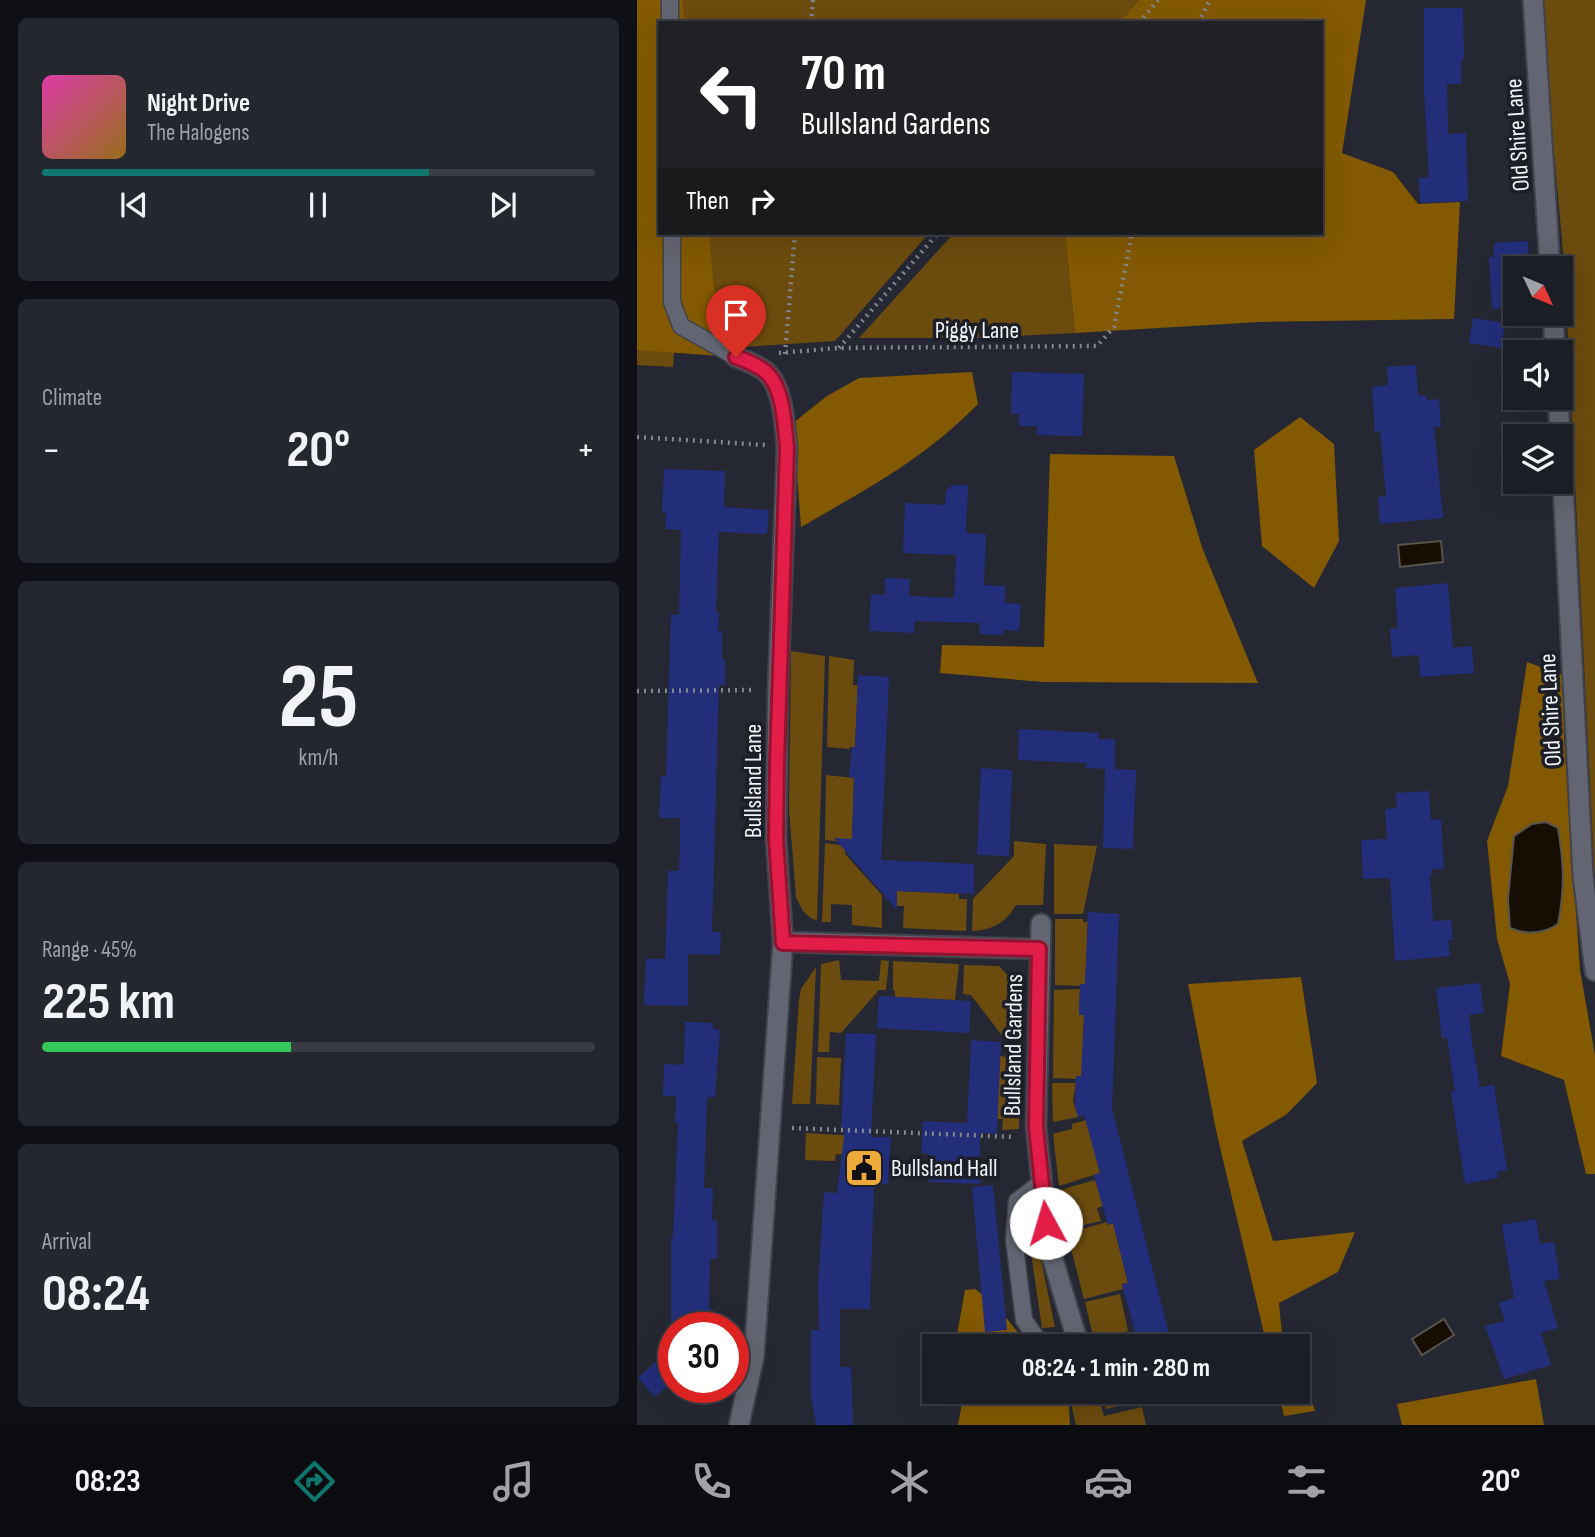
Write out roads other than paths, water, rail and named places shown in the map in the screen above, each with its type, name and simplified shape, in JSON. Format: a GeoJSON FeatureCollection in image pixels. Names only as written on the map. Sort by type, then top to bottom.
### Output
{"type":"FeatureCollection","features":[{"type":"Feature","properties":{"kind":"street","name":"Old Shire Lane"},"geometry":{"type":"LineString","coordinates":[[1533,0],[1549,256]]}},
{"type":"Feature","properties":{"kind":"street","name":"Bullsland Lane"},"geometry":{"type":"LineString","coordinates":[[736,357],[764,370],[775,385],[783,410],[787,447],[778,690],[776,838],[783,943],[754,1356],[739,1425]]}},
{"type":"Feature","properties":{"kind":"street","name":"Old Shire Lane"},"geometry":{"type":"LineString","coordinates":[[1563,494],[1583,876],[1595,971]]}},
{"type":"Feature","properties":{"kind":"street","name":"Bullsland Gardens"},"geometry":{"type":"LineString","coordinates":[[1041,924],[1037,1139],[1048,1242],[1075,1334]]}},
{"type":"Feature","properties":{"kind":"street","name":"Bullsland Gardens"},"geometry":{"type":"LineString","coordinates":[[783,943],[1039,949]]}},
{"type":"Feature","properties":{"kind":"lane"},"geometry":{"type":"LineString","coordinates":[[670,0],[670,21]]}},
{"type":"Feature","properties":{"kind":"lane","name":"Bullsland Lane"},"geometry":{"type":"LineString","coordinates":[[672,235],[672,302],[681,326],[736,357]]}},
{"type":"Feature","properties":{"kind":"lane"},"geometry":{"type":"LineString","coordinates":[[1034,1334],[1024,1320],[1014,1239],[1017,1201],[1042,1182]]}},
{"type":"Feature","properties":{"kind":"place","name":"Bullsland Hall"},"geometry":{"type":"Point","coordinates":[864,1168]}}]}
